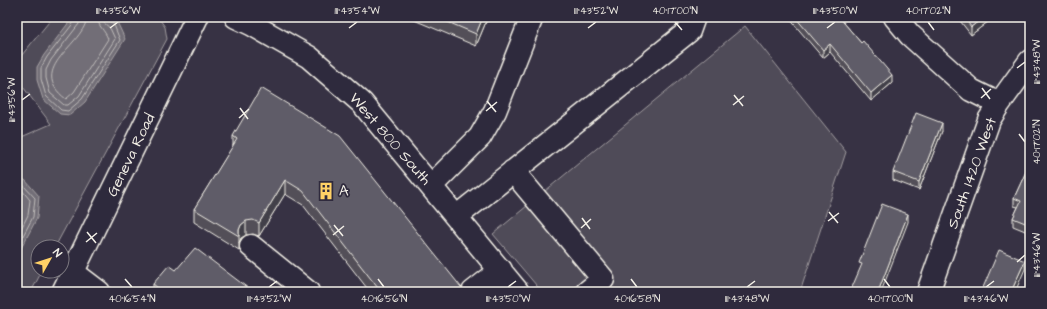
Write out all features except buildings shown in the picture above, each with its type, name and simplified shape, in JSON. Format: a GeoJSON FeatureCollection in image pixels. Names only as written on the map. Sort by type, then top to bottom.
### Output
{"type":"FeatureCollection","features":[{"type":"Feature","properties":{"kind":"street","name":"Geneva Road"},"geometry":{"type":"LineString","coordinates":[[63,292],[74,273],[197,17]]}},
{"type":"Feature","properties":{"kind":"street","name":"West 800 South"},"geometry":{"type":"LineString","coordinates":[[236,17],[309,57],[362,103],[518,292]]}},
{"type":"Feature","properties":{"kind":"street"},"geometry":{"type":"LineString","coordinates":[[431,186],[480,137],[495,111],[532,17]]}},
{"type":"Feature","properties":{"kind":"street"},"geometry":{"type":"LineString","coordinates":[[456,217],[689,31],[694,17]]}},
{"type":"Feature","properties":{"kind":"street"},"geometry":{"type":"LineString","coordinates":[[895,17],[910,35],[971,90],[999,104]]}},
{"type":"Feature","properties":{"kind":"street","name":"South 1420 West"},"geometry":{"type":"LineString","coordinates":[[928,292],[989,120],[1030,61]]}},
{"type":"Feature","properties":{"kind":"street"},"geometry":{"type":"LineString","coordinates":[[513,171],[603,279],[587,292]]}},
{"type":"Feature","properties":{"kind":"street"},"geometry":{"type":"LineString","coordinates":[[251,246],[308,292]]}},
{"type":"Feature","properties":{"kind":"street"},"geometry":{"type":"LineString","coordinates":[[473,292],[501,270]]}},
{"type":"Feature","properties":{"kind":"street"},"geometry":{"type":"LineString","coordinates":[[74,273],[99,292]]}},
{"type":"Feature","properties":{"kind":"shaded area"},"geometry":{"type":"Polygon","coordinates":[[[53,17],[158,17],[165,27],[167,39],[59,239],[30,239],[30,279],[38,279],[31,292],[17,292],[17,139],[51,124],[17,79],[17,61],[53,17]]]}},
{"type":"Feature","properties":{"kind":"shaded area"},"geometry":{"type":"Polygon","coordinates":[[[745,26],[846,152],[800,292],[542,292],[493,234],[745,26]]]}},
{"type":"Feature","properties":{"kind":"water"},"geometry":{"type":"Polygon","coordinates":[[[73,17],[109,17],[117,22],[125,39],[85,102],[70,115],[60,114],[43,99],[37,80],[37,67],[44,55],[73,17]]]}},
{"type":"Feature","properties":{"kind":"water"},"geometry":{"type":"Polygon","coordinates":[[[17,179],[25,180],[39,196],[37,218],[17,256],[17,179]]]}},
{"type":"Feature","properties":{"kind":"place","name":"A"},"geometry":{"type":"Point","coordinates":[326,191]}}]}
